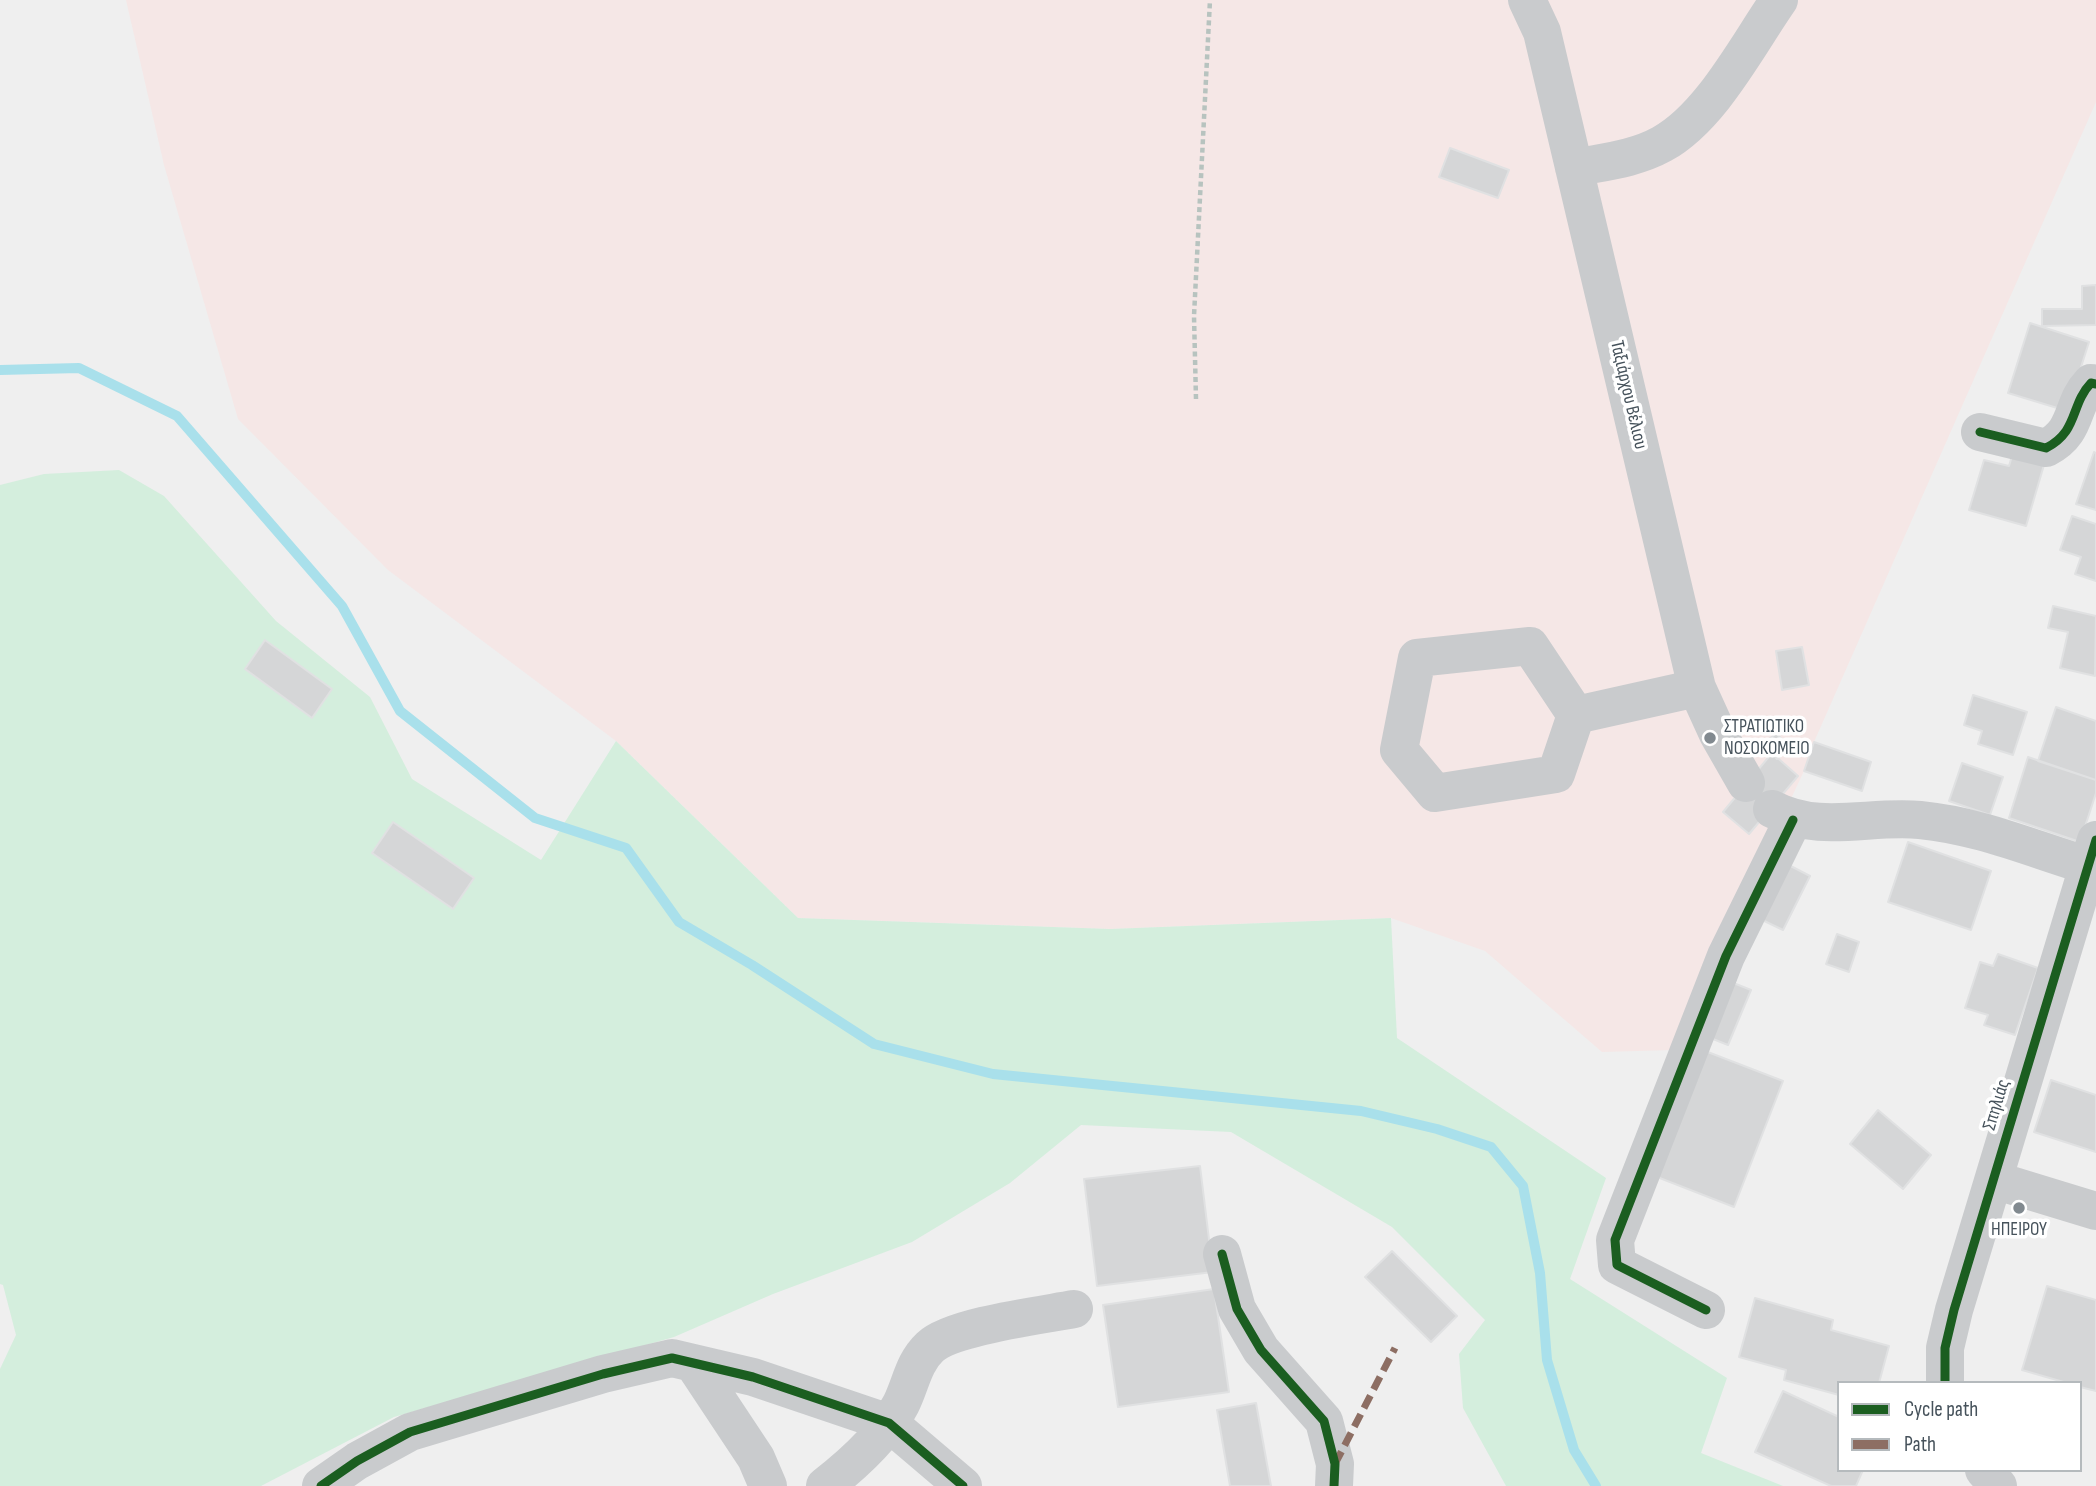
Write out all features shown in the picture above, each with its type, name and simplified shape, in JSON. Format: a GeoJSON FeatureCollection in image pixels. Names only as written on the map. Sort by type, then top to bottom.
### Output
{"type":"FeatureCollection","features":[{"type":"Feature","properties":{"kind":"street","name":"Ταξιάρχου Βέλιου"},"geometry":{"type":"LineString","coordinates":[[1527,0],[1542,32],[1697,688],[1718,734],[1770,804]]}},
{"type":"Feature","properties":{"kind":"street"},"geometry":{"type":"LineString","coordinates":[[1574,168],[1632,156],[1661,145],[1686,127],[1710,100],[1779,0]]}},
{"type":"Feature","properties":{"kind":"street"},"geometry":{"type":"LineString","coordinates":[[1980,432],[2046,448],[2061,440],[2073,422],[2084,390],[2091,383],[2096,384]]}},
{"type":"Feature","properties":{"kind":"street"},"geometry":{"type":"LineString","coordinates":[[1530,646],[1576,715],[1556,774],[1435,793],[1399,750],[1417,658],[1530,646]]}},
{"type":"Feature","properties":{"kind":"street"},"geometry":{"type":"LineString","coordinates":[[1576,715],[1697,688]]}},
{"type":"Feature","properties":{"kind":"street"},"geometry":{"type":"LineString","coordinates":[[1706,1311],[1617,1265],[1615,1240],[1726,956],[1770,804],[1818,823],[1918,819],[1987,831],[2093,858]]}},
{"type":"Feature","properties":{"kind":"street","name":"Σπηλιάς"},"geometry":{"type":"LineString","coordinates":[[1945,1381],[1945,1348],[1951,1322],[2093,858]]}},
{"type":"Feature","properties":{"kind":"street"},"geometry":{"type":"LineString","coordinates":[[1994,1180],[2096,1211]]}},
{"type":"Feature","properties":{"kind":"street"},"geometry":{"type":"LineString","coordinates":[[1222,1254],[1237,1309],[1261,1350],[1324,1421],[1335,1464],[1334,1486]]}},
{"type":"Feature","properties":{"kind":"street"},"geometry":{"type":"LineString","coordinates":[[825,1486],[889,1423],[902,1403],[916,1364],[931,1345],[965,1330],[1074,1309]]}},
{"type":"Feature","properties":{"kind":"street"},"geometry":{"type":"LineString","coordinates":[[321,1486],[410,1432],[603,1374],[672,1359],[753,1377],[889,1423],[963,1486]]}},
{"type":"Feature","properties":{"kind":"street"},"geometry":{"type":"LineString","coordinates":[[693,1363],[756,1458],[768,1486]]}},
{"type":"Feature","properties":{"kind":"street"},"geometry":{"type":"LineString","coordinates":[[1986,1472],[1998,1486]]}},
{"type":"Feature","properties":{"kind":"path"},"geometry":{"type":"LineString","coordinates":[[1196,399],[1194,316],[1210,0]]}},
{"type":"Feature","properties":{"kind":"shaded area"},"geometry":{"type":"Polygon","coordinates":[[[126,0],[2096,0],[2096,102],[1814,742],[1804,771],[1673,1050],[1602,1052],[1485,951],[1391,918],[1110,929],[798,918],[616,741],[388,570],[238,419],[164,165],[126,0]]]}},
{"type":"Feature","properties":{"kind":"green space"},"geometry":{"type":"Polygon","coordinates":[[[119,470],[164,496],[276,621],[370,697],[412,779],[541,860],[616,741],[798,918],[1110,929],[1391,918],[1397,1038],[1606,1178],[1570,1279],[1727,1378],[1701,1453],[1783,1486],[1506,1486],[1463,1408],[1459,1354],[1485,1320],[1392,1227],[1231,1132],[1081,1125],[1010,1183],[912,1242],[773,1294],[674,1337],[394,1417],[261,1486],[0,1486],[0,1369],[16,1335],[3,1285],[0,1284],[0,485],[44,474],[119,470]]]}},
{"type":"Feature","properties":{"kind":"building"},"geometry":{"type":"Polygon","coordinates":[[[1450,148],[1509,170],[1498,198],[1439,177],[1450,148]]]}},
{"type":"Feature","properties":{"kind":"building"},"geometry":{"type":"Polygon","coordinates":[[[2096,285],[2096,325],[2042,326],[2042,309],[2082,309],[2082,286],[2096,285]]]}},
{"type":"Feature","properties":{"kind":"building"},"geometry":{"type":"Polygon","coordinates":[[[2030,323],[2089,342],[2067,411],[2008,393],[2030,323]]]}},
{"type":"Feature","properties":{"kind":"building"},"geometry":{"type":"Polygon","coordinates":[[[2014,449],[2046,458],[2026,526],[1969,510],[1984,460],[2009,466],[2014,449]]]}},
{"type":"Feature","properties":{"kind":"building"},"geometry":{"type":"Polygon","coordinates":[[[2094,452],[2096,453],[2096,510],[2076,504],[2094,452]]]}},
{"type":"Feature","properties":{"kind":"building"},"geometry":{"type":"Polygon","coordinates":[[[2072,516],[2096,524],[2096,581],[2075,574],[2081,557],[2060,550],[2072,516]]]}},
{"type":"Feature","properties":{"kind":"building"},"geometry":{"type":"Polygon","coordinates":[[[2053,606],[2096,616],[2095,676],[2060,668],[2068,632],[2048,628],[2053,606]]]}},
{"type":"Feature","properties":{"kind":"building"},"geometry":{"type":"Polygon","coordinates":[[[265,640],[332,689],[312,718],[245,669],[265,640]]]}},
{"type":"Feature","properties":{"kind":"building"},"geometry":{"type":"Polygon","coordinates":[[[1802,647],[1809,685],[1782,690],[1776,651],[1802,647]]]}},
{"type":"Feature","properties":{"kind":"building"},"geometry":{"type":"Polygon","coordinates":[[[1973,695],[2027,712],[2013,755],[1978,744],[1982,731],[1964,725],[1973,695]]]}},
{"type":"Feature","properties":{"kind":"building"},"geometry":{"type":"Polygon","coordinates":[[[2056,707],[2096,721],[2096,780],[2038,761],[2056,707]]]}},
{"type":"Feature","properties":{"kind":"building"},"geometry":{"type":"Polygon","coordinates":[[[1776,733],[1790,748],[1777,759],[1764,744],[1776,733]]]}},
{"type":"Feature","properties":{"kind":"building"},"geometry":{"type":"Polygon","coordinates":[[[1814,742],[1871,762],[1862,791],[1804,771],[1814,742]]]}},
{"type":"Feature","properties":{"kind":"building"},"geometry":{"type":"Polygon","coordinates":[[[1772,753],[1798,776],[1749,834],[1723,812],[1772,753]]]}},
{"type":"Feature","properties":{"kind":"building"},"geometry":{"type":"Polygon","coordinates":[[[2028,757],[2096,780],[2096,793],[2080,842],[2009,818],[2028,757]]]}},
{"type":"Feature","properties":{"kind":"building"},"geometry":{"type":"Polygon","coordinates":[[[1962,763],[2003,777],[1990,815],[1949,801],[1962,763]]]}},
{"type":"Feature","properties":{"kind":"building"},"geometry":{"type":"Polygon","coordinates":[[[393,822],[474,878],[453,909],[372,853],[393,822]]]}},
{"type":"Feature","properties":{"kind":"building"},"geometry":{"type":"Polygon","coordinates":[[[1908,842],[1991,871],[1971,930],[1888,902],[1908,842]]]}},
{"type":"Feature","properties":{"kind":"building"},"geometry":{"type":"Polygon","coordinates":[[[1783,862],[1810,876],[1783,930],[1756,917],[1783,862]]]}},
{"type":"Feature","properties":{"kind":"building"},"geometry":{"type":"Polygon","coordinates":[[[1837,934],[1859,942],[1849,972],[1826,964],[1837,934]]]}},
{"type":"Feature","properties":{"kind":"building"},"geometry":{"type":"Polygon","coordinates":[[[1998,954],[2038,968],[2015,1035],[1984,1025],[1988,1015],[1965,1008],[1980,962],[1993,966],[1998,954]]]}},
{"type":"Feature","properties":{"kind":"building"},"geometry":{"type":"Polygon","coordinates":[[[1731,982],[1751,990],[1728,1045],[1708,1037],[1731,982]]]}},
{"type":"Feature","properties":{"kind":"building"},"geometry":{"type":"Polygon","coordinates":[[[1700,1049],[1783,1081],[1734,1207],[1652,1175],[1700,1049]]]}},
{"type":"Feature","properties":{"kind":"building"},"geometry":{"type":"Polygon","coordinates":[[[2051,1080],[2096,1095],[2096,1152],[2034,1132],[2051,1080]]]}},
{"type":"Feature","properties":{"kind":"building"},"geometry":{"type":"Polygon","coordinates":[[[1878,1110],[1931,1155],[1903,1189],[1850,1144],[1878,1110]]]}},
{"type":"Feature","properties":{"kind":"building"},"geometry":{"type":"Polygon","coordinates":[[[1200,1166],[1213,1272],[1097,1286],[1084,1179],[1200,1166]]]}},
{"type":"Feature","properties":{"kind":"building"},"geometry":{"type":"Polygon","coordinates":[[[1392,1251],[1457,1316],[1431,1342],[1365,1277],[1392,1251]]]}},
{"type":"Feature","properties":{"kind":"building"},"geometry":{"type":"Polygon","coordinates":[[[2047,1286],[2096,1300],[2096,1391],[2082,1388],[2082,1381],[2060,1381],[2022,1370],[2047,1286]]]}},
{"type":"Feature","properties":{"kind":"building"},"geometry":{"type":"Polygon","coordinates":[[[1214,1289],[1229,1392],[1118,1407],[1103,1305],[1214,1289]]]}},
{"type":"Feature","properties":{"kind":"building"},"geometry":{"type":"Polygon","coordinates":[[[1755,1298],[1833,1320],[1831,1330],[1889,1346],[1880,1381],[1837,1381],[1837,1394],[1784,1380],[1786,1370],[1739,1357],[1755,1298]]]}},
{"type":"Feature","properties":{"kind":"building"},"geometry":{"type":"Polygon","coordinates":[[[1783,1391],[1837,1416],[1837,1472],[1862,1472],[1856,1486],[1831,1486],[1755,1452],[1783,1391]]]}},
{"type":"Feature","properties":{"kind":"building"},"geometry":{"type":"Polygon","coordinates":[[[1256,1403],[1271,1486],[1230,1486],[1217,1410],[1256,1403]]]}},
{"type":"Feature","properties":{"kind":"waterway"},"geometry":{"type":"LineString","coordinates":[[0,370],[79,368],[177,416],[342,606],[400,711],[535,818],[626,848],[679,922],[752,965],[874,1044],[993,1074],[1361,1111],[1437,1129],[1491,1147],[1523,1186],[1540,1273],[1547,1360],[1574,1450],[1596,1486]]}},
{"type":"Feature","properties":{"kind":"marked path"},"geometry":{"type":"LineString","coordinates":[[1335,1464],[1395,1348]]}},
{"type":"Feature","properties":{"kind":"cycle path"},"geometry":{"type":"LineString","coordinates":[[1980,432],[2046,448],[2064,434],[2084,391],[2091,383],[2096,384]]}},
{"type":"Feature","properties":{"kind":"cycle path"},"geometry":{"type":"LineString","coordinates":[[1706,1310],[1617,1265],[1615,1240],[1726,956],[1793,820]]}},
{"type":"Feature","properties":{"kind":"cycle path"},"geometry":{"type":"LineString","coordinates":[[1945,1381],[1945,1348],[1954,1310],[2096,840]]}},
{"type":"Feature","properties":{"kind":"cycle path"},"geometry":{"type":"LineString","coordinates":[[1222,1254],[1237,1309],[1261,1350],[1324,1421],[1335,1464],[1334,1486]]}},
{"type":"Feature","properties":{"kind":"cycle path"},"geometry":{"type":"LineString","coordinates":[[321,1486],[357,1461],[410,1432],[603,1374],[672,1358],[753,1377],[889,1423],[963,1486]]}},
{"type":"Feature","properties":{"kind":"place","name":"ΣΤΡΑΤΙΩΤΙΚΟ ΝΟΣΟΚΟΜΕΙΟ"},"geometry":{"type":"Point","coordinates":[1710,738]}},
{"type":"Feature","properties":{"kind":"place","name":"ΗΠΕΙΡΟΥ"},"geometry":{"type":"Point","coordinates":[2019,1208]}}]}
